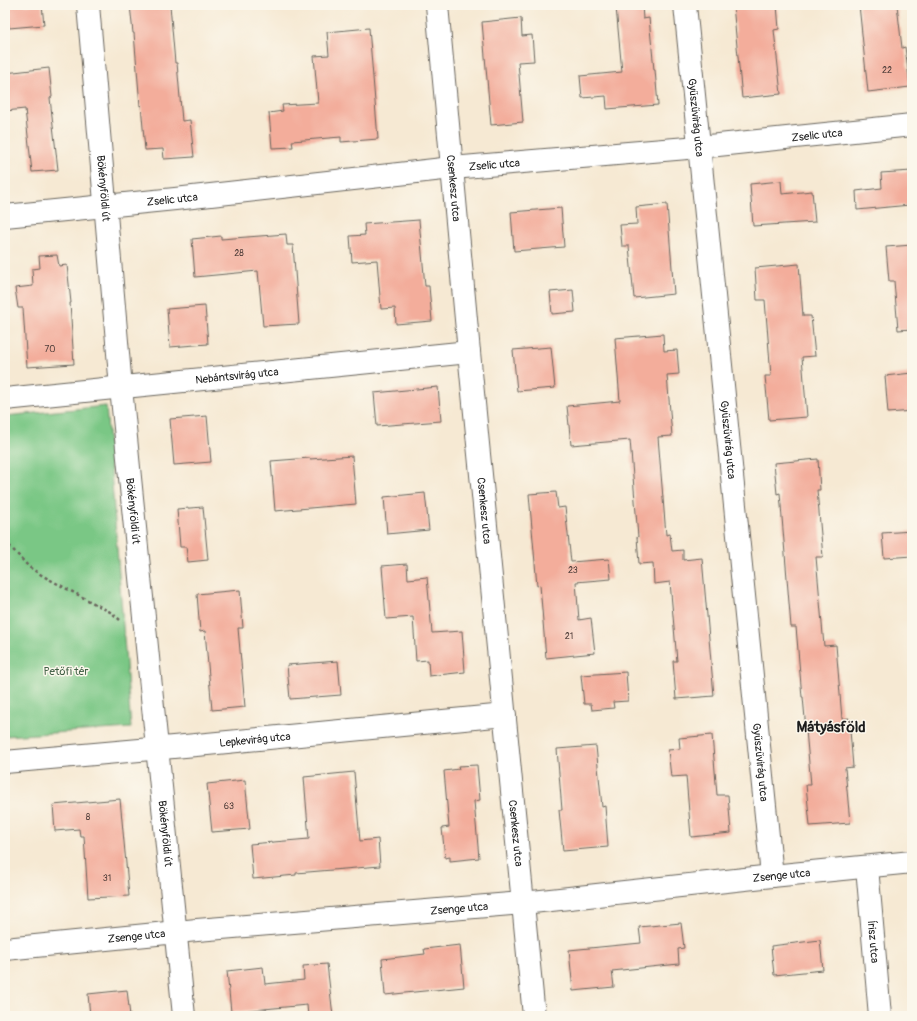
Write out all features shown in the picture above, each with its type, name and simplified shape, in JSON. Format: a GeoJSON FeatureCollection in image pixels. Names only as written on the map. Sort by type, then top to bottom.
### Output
{"type":"FeatureCollection","features":[{"type":"Feature","properties":{"kind":"street","name":"Bökényföldi út"},"geometry":{"type":"LineString","coordinates":[[88,5],[121,388],[184,1016]]}},
{"type":"Feature","properties":{"kind":"street","name":"Csenkesz utca"},"geometry":{"type":"LineString","coordinates":[[437,5],[469,352],[534,1016]]}},
{"type":"Feature","properties":{"kind":"street","name":"Gyűszűvirág utca"},"geometry":{"type":"LineString","coordinates":[[685,5],[772,876]]}},
{"type":"Feature","properties":{"kind":"street","name":"Zselic utca"},"geometry":{"type":"LineString","coordinates":[[5,216],[452,168],[699,147],[912,124]]}},
{"type":"Feature","properties":{"kind":"street","name":"Nebántsvirág utca"},"geometry":{"type":"LineString","coordinates":[[5,399],[469,352]]}},
{"type":"Feature","properties":{"kind":"street","name":"Lepkevirág utca"},"geometry":{"type":"LineString","coordinates":[[5,762],[505,715]]}},
{"type":"Feature","properties":{"kind":"street","name":"Zsenge utca"},"geometry":{"type":"LineString","coordinates":[[5,949],[175,932],[523,903],[912,862]]}},
{"type":"Feature","properties":{"kind":"street","name":"Írisz utca"},"geometry":{"type":"LineString","coordinates":[[867,867],[880,1016]]}},
{"type":"Feature","properties":{"kind":"path"},"geometry":{"type":"LineString","coordinates":[[5,541],[29,567],[112,613],[122,622]]}},
{"type":"Feature","properties":{"kind":"green space","name":"Petőfi tér"},"geometry":{"type":"Polygon","coordinates":[[[106,406],[131,728],[5,736],[5,416],[106,406]]]}},
{"type":"Feature","properties":{"kind":"building"},"geometry":{"type":"Polygon","coordinates":[[[7,5],[42,5],[44,25],[9,28],[7,5]]]}},
{"type":"Feature","properties":{"kind":"building"},"geometry":{"type":"Polygon","coordinates":[[[130,5],[170,5],[182,121],[190,120],[194,157],[164,159],[163,149],[145,150],[130,5]]]}},
{"type":"Feature","properties":{"kind":"building"},"geometry":{"type":"Polygon","coordinates":[[[642,5],[643,19],[649,18],[658,105],[607,109],[606,96],[582,98],[580,76],[622,72],[616,7],[642,5]]]}},
{"type":"Feature","properties":{"kind":"building"},"geometry":{"type":"Polygon","coordinates":[[[733,5],[777,5],[779,29],[774,30],[781,94],[742,98],[733,5]]]}},
{"type":"Feature","properties":{"kind":"building"},"geometry":{"type":"Polygon","coordinates":[[[859,5],[897,5],[902,48],[905,47],[910,87],[868,92],[859,5]]]}},
{"type":"Feature","properties":{"kind":"building"},"geometry":{"type":"Polygon","coordinates":[[[521,18],[522,36],[532,35],[534,61],[518,62],[523,122],[491,125],[482,22],[521,18]]]}},
{"type":"Feature","properties":{"kind":"building"},"geometry":{"type":"Polygon","coordinates":[[[369,28],[378,139],[341,142],[341,137],[292,141],[293,147],[272,148],[269,113],[283,111],[282,105],[318,103],[314,56],[329,55],[327,32],[369,28]]]}},
{"type":"Feature","properties":{"kind":"building"},"geometry":{"type":"Polygon","coordinates":[[[49,68],[52,97],[50,98],[58,170],[32,172],[25,109],[5,111],[5,73],[49,68]]]}},
{"type":"Feature","properties":{"kind":"building"},"geometry":{"type":"Polygon","coordinates":[[[912,171],[912,189],[909,189],[910,205],[857,210],[856,191],[882,188],[881,173],[912,171]]]}},
{"type":"Feature","properties":{"kind":"building"},"geometry":{"type":"Polygon","coordinates":[[[781,181],[782,194],[812,191],[815,222],[753,226],[750,184],[781,181]]]}},
{"type":"Feature","properties":{"kind":"building"},"geometry":{"type":"Polygon","coordinates":[[[667,204],[674,294],[634,298],[629,246],[622,246],[620,225],[637,224],[636,207],[667,204]]]}},
{"type":"Feature","properties":{"kind":"building"},"geometry":{"type":"Polygon","coordinates":[[[561,208],[564,247],[514,251],[511,212],[561,208]]]}},
{"type":"Feature","properties":{"kind":"building"},"geometry":{"type":"Polygon","coordinates":[[[419,220],[425,286],[429,286],[432,321],[396,324],[395,308],[381,309],[377,260],[352,262],[350,236],[365,235],[364,224],[419,220]]]}},
{"type":"Feature","properties":{"kind":"building"},"geometry":{"type":"Polygon","coordinates":[[[286,234],[287,245],[293,245],[299,324],[263,326],[258,271],[195,277],[192,239],[221,236],[221,239],[286,234]]]}},
{"type":"Feature","properties":{"kind":"building"},"geometry":{"type":"Polygon","coordinates":[[[912,245],[912,329],[898,330],[894,281],[889,281],[886,247],[912,245]]]}},
{"type":"Feature","properties":{"kind":"building"},"geometry":{"type":"Polygon","coordinates":[[[57,255],[59,266],[67,265],[71,303],[74,364],[27,367],[23,308],[18,308],[15,288],[33,286],[32,269],[40,268],[39,256],[57,255]]]}},
{"type":"Feature","properties":{"kind":"building"},"geometry":{"type":"Polygon","coordinates":[[[799,264],[803,316],[811,316],[815,356],[802,357],[807,417],[769,420],[765,376],[771,376],[765,300],[757,300],[755,268],[799,264]]]}},
{"type":"Feature","properties":{"kind":"building"},"geometry":{"type":"Polygon","coordinates":[[[573,290],[575,312],[552,314],[550,292],[573,290]]]}},
{"type":"Feature","properties":{"kind":"building"},"geometry":{"type":"Polygon","coordinates":[[[205,306],[208,344],[170,347],[167,309],[205,306]]]}},
{"type":"Feature","properties":{"kind":"building"},"geometry":{"type":"Polygon","coordinates":[[[663,334],[664,351],[677,350],[679,374],[667,375],[672,436],[658,437],[666,535],[670,534],[672,551],[683,550],[683,560],[702,558],[714,696],[676,699],[673,661],[677,661],[670,582],[654,584],[653,563],[639,564],[630,440],[571,445],[567,406],[620,401],[615,338],[663,334]]]}},
{"type":"Feature","properties":{"kind":"building"},"geometry":{"type":"Polygon","coordinates":[[[551,347],[555,388],[517,391],[513,350],[551,347]]]}},
{"type":"Feature","properties":{"kind":"building"},"geometry":{"type":"Polygon","coordinates":[[[912,373],[912,411],[888,413],[885,376],[912,373]]]}},
{"type":"Feature","properties":{"kind":"building"},"geometry":{"type":"Polygon","coordinates":[[[438,387],[441,421],[377,426],[374,393],[438,387]]]}},
{"type":"Feature","properties":{"kind":"building"},"geometry":{"type":"Polygon","coordinates":[[[207,416],[211,462],[174,465],[170,419],[207,416]]]}},
{"type":"Feature","properties":{"kind":"building"},"geometry":{"type":"Polygon","coordinates":[[[352,456],[356,504],[275,511],[271,461],[352,456]]]}},
{"type":"Feature","properties":{"kind":"building"},"geometry":{"type":"Polygon","coordinates":[[[818,459],[820,490],[817,490],[823,557],[816,557],[824,646],[836,645],[842,719],[849,718],[853,767],[845,768],[850,823],[810,826],[806,785],[811,785],[803,697],[796,627],[791,627],[780,493],[777,494],[774,463],[818,459]]]}},
{"type":"Feature","properties":{"kind":"building"},"geometry":{"type":"Polygon","coordinates":[[[556,492],[558,508],[565,507],[571,562],[609,559],[611,579],[576,582],[579,620],[591,618],[595,653],[546,658],[540,585],[537,586],[529,494],[556,492]]]}},
{"type":"Feature","properties":{"kind":"building"},"geometry":{"type":"Polygon","coordinates":[[[425,493],[429,530],[387,534],[384,497],[425,493]]]}},
{"type":"Feature","properties":{"kind":"building"},"geometry":{"type":"Polygon","coordinates":[[[203,507],[208,560],[188,562],[186,547],[180,547],[177,509],[203,507]]]}},
{"type":"Feature","properties":{"kind":"building"},"geometry":{"type":"Polygon","coordinates":[[[912,531],[912,556],[884,558],[882,533],[912,531]]]}},
{"type":"Feature","properties":{"kind":"building"},"geometry":{"type":"Polygon","coordinates":[[[407,564],[408,579],[427,577],[432,633],[462,631],[465,672],[429,676],[428,660],[416,661],[413,617],[386,619],[382,566],[407,564]]]}},
{"type":"Feature","properties":{"kind":"building"},"geometry":{"type":"Polygon","coordinates":[[[240,590],[243,628],[238,628],[245,707],[212,710],[205,631],[200,632],[197,594],[240,590]]]}},
{"type":"Feature","properties":{"kind":"building"},"geometry":{"type":"Polygon","coordinates":[[[338,661],[341,695],[290,699],[287,665],[338,661]]]}},
{"type":"Feature","properties":{"kind":"building"},"geometry":{"type":"Polygon","coordinates":[[[626,672],[628,701],[613,702],[614,708],[592,710],[591,704],[584,704],[581,675],[626,672]]]}},
{"type":"Feature","properties":{"kind":"building"},"geometry":{"type":"Polygon","coordinates":[[[712,735],[717,795],[728,795],[731,833],[691,837],[686,776],[671,777],[668,750],[680,749],[679,738],[712,735]]]}},
{"type":"Feature","properties":{"kind":"building"},"geometry":{"type":"Polygon","coordinates":[[[596,746],[602,807],[605,806],[608,847],[563,851],[559,810],[562,810],[557,749],[596,746]]]}},
{"type":"Feature","properties":{"kind":"building"},"geometry":{"type":"Polygon","coordinates":[[[477,765],[480,800],[474,801],[479,858],[450,861],[450,857],[445,858],[442,828],[449,827],[444,771],[459,769],[458,766],[477,765]]]}},
{"type":"Feature","properties":{"kind":"building"},"geometry":{"type":"Polygon","coordinates":[[[354,772],[360,841],[378,839],[380,866],[296,873],[296,875],[253,879],[250,844],[309,839],[304,777],[354,772]]]}},
{"type":"Feature","properties":{"kind":"building"},"geometry":{"type":"Polygon","coordinates":[[[245,780],[250,829],[212,832],[207,784],[245,780]]]}},
{"type":"Feature","properties":{"kind":"building"},"geometry":{"type":"Polygon","coordinates":[[[120,799],[129,896],[88,898],[84,836],[80,836],[79,829],[55,831],[53,805],[120,799]]]}},
{"type":"Feature","properties":{"kind":"building"},"geometry":{"type":"Polygon","coordinates":[[[681,923],[684,948],[678,949],[679,964],[612,971],[614,987],[573,991],[569,950],[641,943],[639,927],[681,923]]]}},
{"type":"Feature","properties":{"kind":"building"},"geometry":{"type":"Polygon","coordinates":[[[820,940],[823,970],[774,975],[771,946],[820,940]]]}},
{"type":"Feature","properties":{"kind":"building"},"geometry":{"type":"Polygon","coordinates":[[[460,945],[464,987],[385,995],[382,959],[425,954],[424,949],[460,945]]]}},
{"type":"Feature","properties":{"kind":"building"},"geometry":{"type":"Polygon","coordinates":[[[327,964],[333,1016],[308,1016],[307,1005],[231,1012],[227,971],[263,967],[265,984],[304,980],[303,966],[327,964]]]}},
{"type":"Feature","properties":{"kind":"building"},"geometry":{"type":"Polygon","coordinates":[[[127,990],[130,1016],[90,1016],[88,994],[127,990]]]}},
{"type":"Feature","properties":{"kind":"district","name":"Mátyásföld"},"geometry":{"type":"Point","coordinates":[831,727]}}]}
